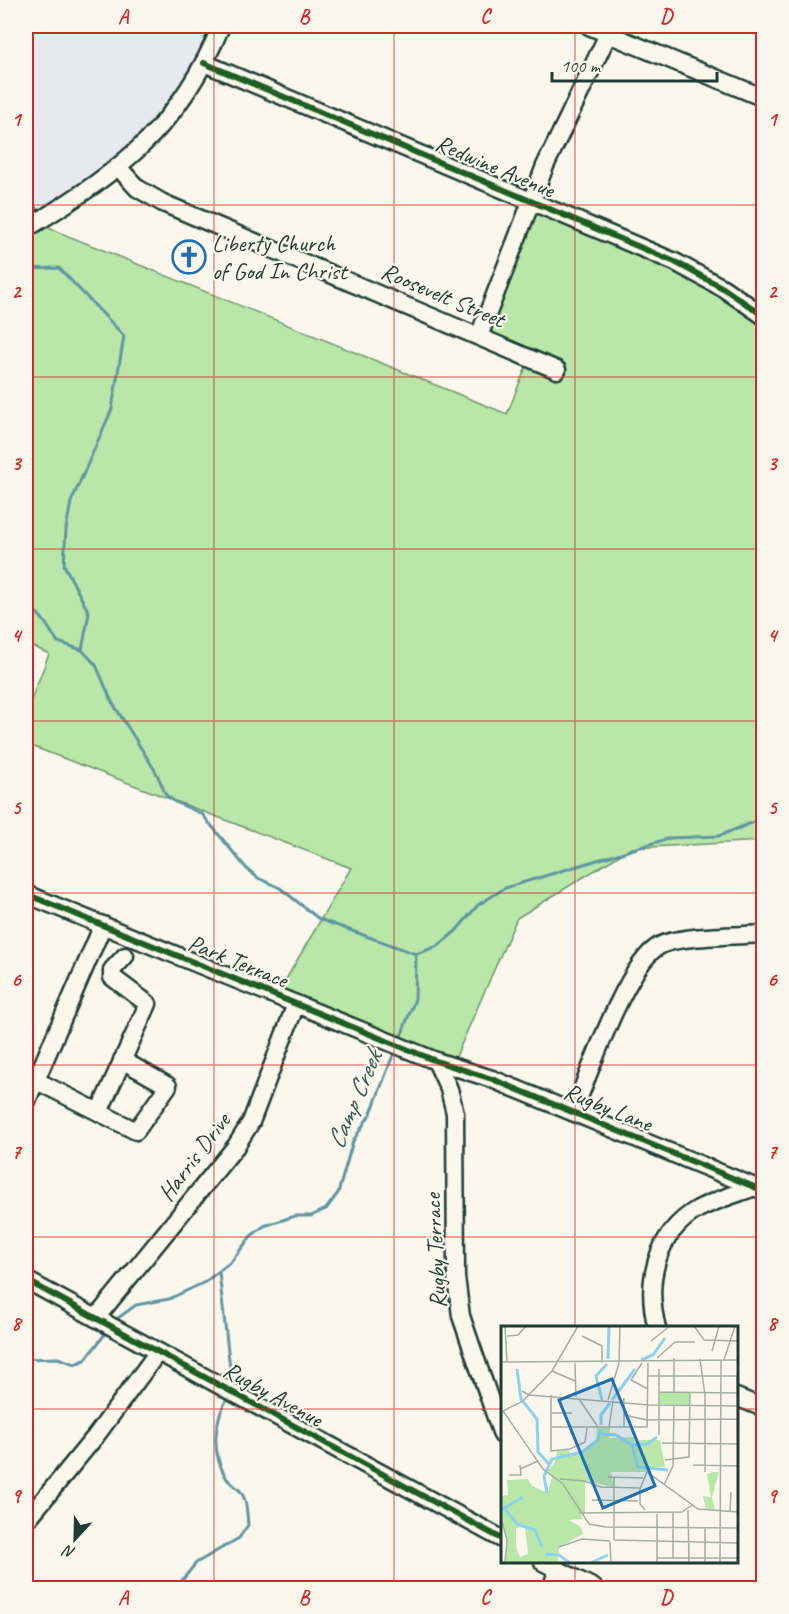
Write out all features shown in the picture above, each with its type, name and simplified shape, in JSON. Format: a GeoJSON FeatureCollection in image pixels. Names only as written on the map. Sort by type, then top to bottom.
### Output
{"type":"FeatureCollection","features":[{"type":"Feature","properties":{"kind":"street"},"geometry":{"type":"LineString","coordinates":[[30,217],[119,168],[168,118],[204,63],[221,26]]}},
{"type":"Feature","properties":{"kind":"street"},"geometry":{"type":"LineString","coordinates":[[589,26],[610,30],[764,98]]}},
{"type":"Feature","properties":{"kind":"street"},"geometry":{"type":"LineString","coordinates":[[479,336],[531,201],[610,30]]}},
{"type":"Feature","properties":{"kind":"street","name":"Redwine Avenue"},"geometry":{"type":"LineString","coordinates":[[204,63],[700,274],[764,316]]}},
{"type":"Feature","properties":{"kind":"street","name":"Roosevelt Street"},"geometry":{"type":"LineString","coordinates":[[119,168],[137,188],[163,203],[557,370]]}},
{"type":"Feature","properties":{"kind":"street","name":"Park Terrace"},"geometry":{"type":"LineString","coordinates":[[26,894],[436,1061]]}},
{"type":"Feature","properties":{"kind":"street"},"geometry":{"type":"LineString","coordinates":[[103,925],[29,1089],[99,1112],[136,1131],[168,1086],[122,1060]]}},
{"type":"Feature","properties":{"kind":"street"},"geometry":{"type":"LineString","coordinates":[[573,1112],[630,978],[649,953],[670,942],[764,934]]}},
{"type":"Feature","properties":{"kind":"street"},"geometry":{"type":"LineString","coordinates":[[99,1112],[148,1004],[112,977],[112,970],[125,956]]}},
{"type":"Feature","properties":{"kind":"street","name":"Harris Drive"},"geometry":{"type":"LineString","coordinates":[[96,1318],[241,1138],[251,1122],[296,1004]]}},
{"type":"Feature","properties":{"kind":"street","name":"Rugby Lane"},"geometry":{"type":"LineString","coordinates":[[436,1061],[492,1079],[759,1189]]}},
{"type":"Feature","properties":{"kind":"street","name":"Rugby Terrace"},"geometry":{"type":"LineString","coordinates":[[436,1061],[449,1089],[454,1113],[456,1277],[461,1316],[501,1432]]}},
{"type":"Feature","properties":{"kind":"street"},"geometry":{"type":"LineString","coordinates":[[657,1326],[651,1292],[652,1273],[658,1254],[670,1234],[699,1209],[759,1189]]}},
{"type":"Feature","properties":{"kind":"street","name":"Rugby Avenue"},"geometry":{"type":"LineString","coordinates":[[26,1280],[501,1538]]}},
{"type":"Feature","properties":{"kind":"street"},"geometry":{"type":"LineString","coordinates":[[26,1521],[95,1437],[158,1352]]}},
{"type":"Feature","properties":{"kind":"street"},"geometry":{"type":"LineString","coordinates":[[738,1398],[764,1408]]}},
{"type":"Feature","properties":{"kind":"street"},"geometry":{"type":"LineString","coordinates":[[551,1588],[551,1566],[594,1588]]}},
{"type":"Feature","properties":{"kind":"shaded area"},"geometry":{"type":"Polygon","coordinates":[[[26,26],[217,26],[200,64],[145,142],[29,220],[26,214],[26,26]]]}},
{"type":"Feature","properties":{"kind":"green space"},"geometry":{"type":"Polygon","coordinates":[[[535,201],[698,278],[763,322],[763,841],[631,848],[517,918],[450,1070],[278,993],[351,868],[26,744],[26,713],[49,654],[26,643],[26,250],[29,220],[507,414],[532,352],[482,332],[535,201]]]}},
{"type":"Feature","properties":{"kind":"waterway"},"geometry":{"type":"LineString","coordinates":[[26,269],[59,268],[124,336],[112,409],[71,502],[66,529],[64,565],[89,613],[82,650]]}},
{"type":"Feature","properties":{"kind":"waterway"},"geometry":{"type":"LineString","coordinates":[[26,606],[41,617],[58,642],[82,650],[96,665],[112,702],[156,772],[166,795],[175,802],[202,814],[246,868],[258,878],[280,888],[319,919],[416,954]]}},
{"type":"Feature","properties":{"kind":"waterway","name":"Camp Creek"},"geometry":{"type":"LineString","coordinates":[[416,954],[438,946],[456,931],[478,905],[505,888],[670,838],[719,836],[764,818]]}},
{"type":"Feature","properties":{"kind":"waterway","name":"Camp Creek"},"geometry":{"type":"LineString","coordinates":[[400,1039],[415,999],[416,954]]}},
{"type":"Feature","properties":{"kind":"waterway","name":"Camp Creek"},"geometry":{"type":"LineString","coordinates":[[114,1321],[136,1305],[169,1299],[205,1282],[231,1262],[251,1236],[264,1226],[295,1216],[311,1216],[326,1209],[338,1193],[353,1141],[371,1113],[395,1050]]}},
{"type":"Feature","properties":{"kind":"waterway"},"geometry":{"type":"LineString","coordinates":[[219,1272],[232,1386]]}},
{"type":"Feature","properties":{"kind":"waterway","name":"Camp Creek"},"geometry":{"type":"LineString","coordinates":[[26,1359],[58,1358],[75,1364],[85,1360],[105,1334]]}},
{"type":"Feature","properties":{"kind":"waterway"},"geometry":{"type":"LineString","coordinates":[[176,1588],[196,1563],[239,1538],[248,1525],[243,1496],[227,1479],[216,1449],[219,1417],[228,1397]]}},
{"type":"Feature","properties":{"kind":"cycle path"},"geometry":{"type":"LineString","coordinates":[[204,63],[675,262],[723,288],[764,316]]}},
{"type":"Feature","properties":{"kind":"cycle path"},"geometry":{"type":"LineString","coordinates":[[26,894],[436,1061],[492,1079],[764,1191]]}},
{"type":"Feature","properties":{"kind":"cycle path"},"geometry":{"type":"LineString","coordinates":[[26,1280],[501,1538]]}},
{"type":"Feature","properties":{"kind":"place","name":"Liberty Church of God In Christ"},"geometry":{"type":"Point","coordinates":[189,257]}}]}
